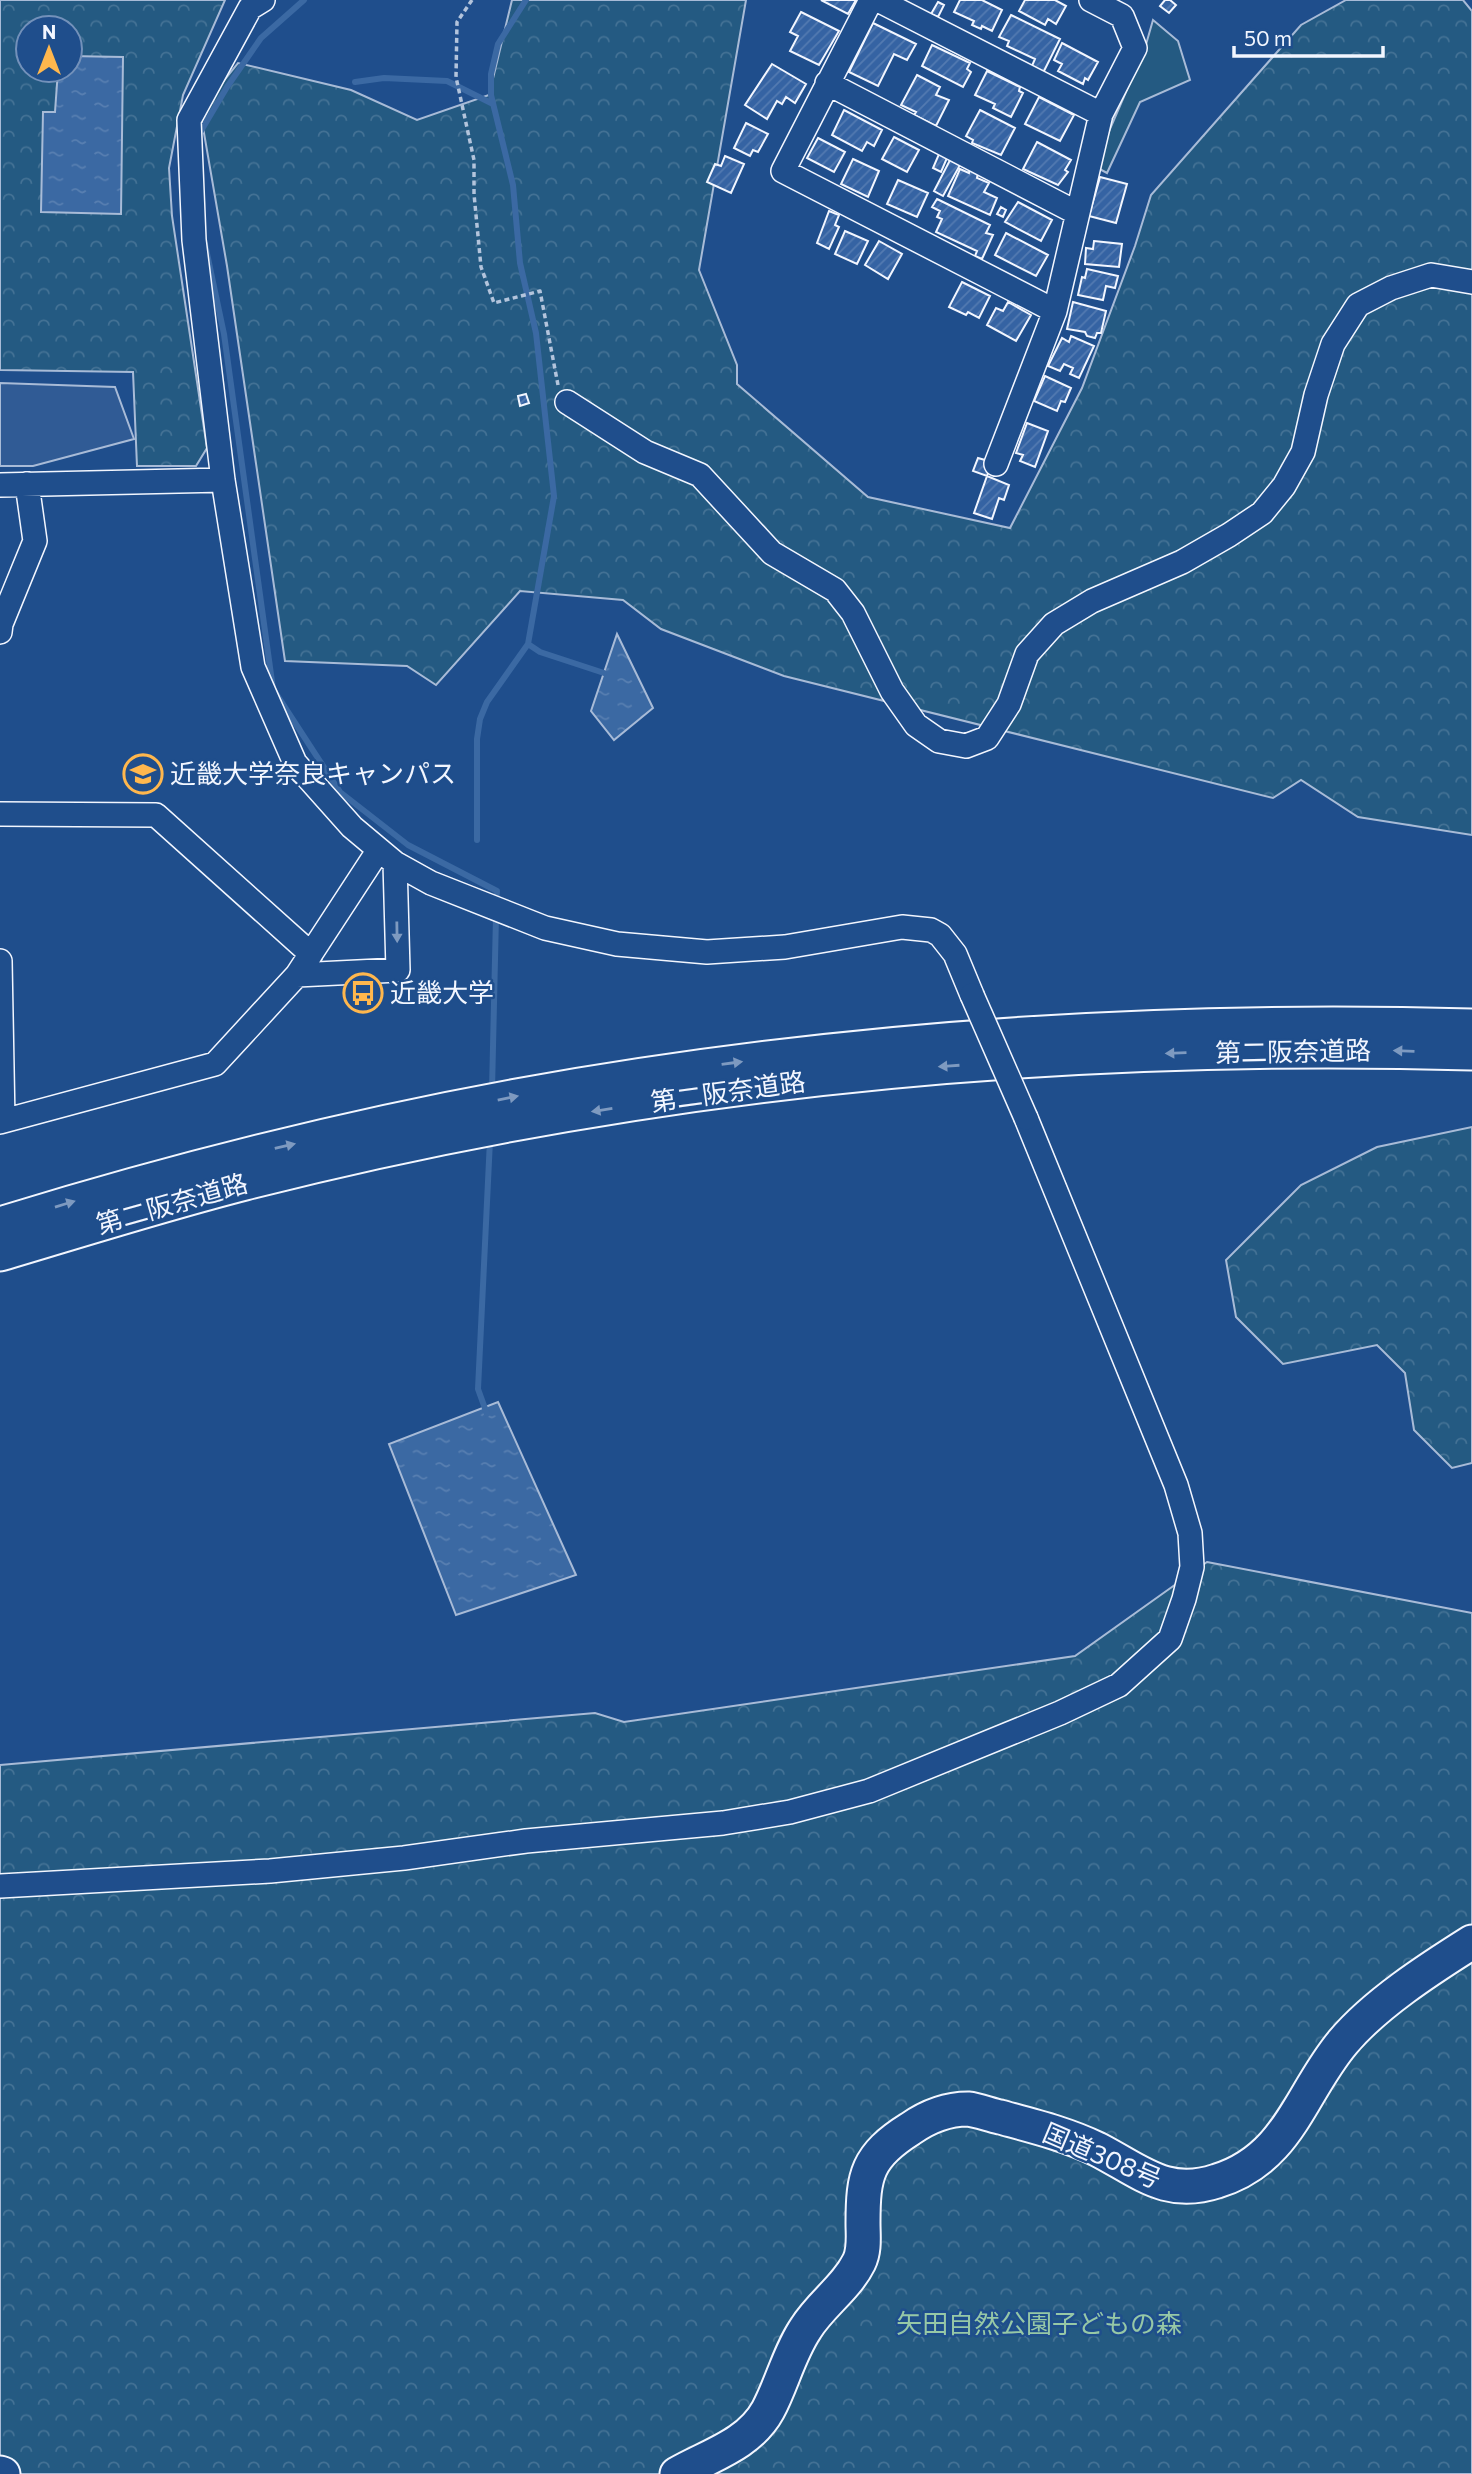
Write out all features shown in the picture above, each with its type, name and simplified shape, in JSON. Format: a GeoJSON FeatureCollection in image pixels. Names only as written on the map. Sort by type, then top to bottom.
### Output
{"type":"FeatureCollection","features":[{"type":"Feature","properties":{"kind":"highway","name":"第二阪奈道路"},"geometry":{"type":"LineString","coordinates":[[0,1224],[237,1157],[386,1123],[528,1094],[762,1058],[1068,1030],[1211,1024],[1372,1023],[1472,1026]]}},
{"type":"Feature","properties":{"kind":"highway","name":"第二阪奈道路"},"geometry":{"type":"LineString","coordinates":[[0,1254],[244,1183],[392,1149],[531,1122],[778,1084],[925,1068],[1069,1058],[1264,1051],[1472,1053]]}},
{"type":"Feature","properties":{"kind":"highway","name":"国道308号"},"geometry":{"type":"LineString","coordinates":[[677,2474],[733,2446],[767,2412],[805,2329],[840,2290],[859,2261],[863,2245],[864,2196],[869,2169],[884,2147],[911,2127],[941,2112],[969,2109],[1061,2134],[1098,2149],[1139,2174],[1163,2184],[1201,2186],[1220,2181],[1251,2166],[1278,2141],[1304,2105],[1328,2062],[1363,2021],[1472,1942]]}},
{"type":"Feature","properties":{"kind":"street"},"geometry":{"type":"LineString","coordinates":[[0,1886],[283,1870],[404,1858],[526,1841],[611,1835],[656,1827],[723,1823],[790,1812],[869,1791],[1060,1713],[1119,1685],[1170,1639],[1192,1567],[1190,1533],[1177,1485],[1026,1118],[955,954],[940,935],[931,930],[902,927],[785,947],[707,952],[617,944],[545,928],[431,883],[387,857],[352,827],[295,763],[253,667],[223,480],[194,240],[189,120],[250,8],[263,0]]}},
{"type":"Feature","properties":{"kind":"street"},"geometry":{"type":"LineString","coordinates":[[871,0],[783,171],[1055,311]]}},
{"type":"Feature","properties":{"kind":"street"},"geometry":{"type":"LineString","coordinates":[[878,0],[1101,114]]}},
{"type":"Feature","properties":{"kind":"street"},"geometry":{"type":"LineString","coordinates":[[996,464],[1055,311],[1101,114],[1135,48],[1122,16],[1091,0]]}},
{"type":"Feature","properties":{"kind":"street"},"geometry":{"type":"LineString","coordinates":[[827,83],[1077,213]]}},
{"type":"Feature","properties":{"kind":"street"},"geometry":{"type":"LineString","coordinates":[[567,402],[645,452],[701,475],[772,553],[835,590],[853,613],[892,691],[916,725],[939,741],[966,747],[987,738],[1009,704],[1027,654],[1054,624],[1092,601],[1182,562],[1229,536],[1262,513],[1284,486],[1303,452],[1316,395],[1333,344],[1359,305],[1391,288],[1431,275],[1472,282]]}},
{"type":"Feature","properties":{"kind":"street"},"geometry":{"type":"LineString","coordinates":[[0,485],[223,480]]}},
{"type":"Feature","properties":{"kind":"street"},"geometry":{"type":"LineString","coordinates":[[0,632],[35,541],[27,484]]}},
{"type":"Feature","properties":{"kind":"street"},"geometry":{"type":"LineString","coordinates":[[0,814],[156,815],[312,954]]}},
{"type":"Feature","properties":{"kind":"street"},"geometry":{"type":"LineString","coordinates":[[0,961],[1,1122],[215,1063],[296,975],[387,857]]}},
{"type":"Feature","properties":{"kind":"street"},"geometry":{"type":"LineString","coordinates":[[296,975],[398,970],[387,857]]}},
{"type":"Feature","properties":{"kind":"path"},"geometry":{"type":"LineString","coordinates":[[472,0],[457,22],[456,78],[474,160],[474,194],[481,267],[494,303],[540,291],[559,386],[567,402]]}},
{"type":"Feature","properties":{"kind":"green space"},"geometry":{"type":"Polygon","coordinates":[[[0,0],[225,0],[183,95],[169,168],[172,216],[207,448],[196,466],[137,466],[133,372],[0,370],[0,0]]]}},
{"type":"Feature","properties":{"kind":"green space"},"geometry":{"type":"Polygon","coordinates":[[[512,0],[746,0],[699,270],[737,365],[737,384],[868,497],[1010,528],[1082,388],[1135,246],[1151,195],[1301,25],[1346,0],[1463,0],[1472,11],[1472,835],[1358,817],[1301,780],[1273,798],[784,676],[661,629],[623,600],[520,591],[436,685],[407,666],[285,661],[227,266],[200,110],[238,63],[351,90],[417,120],[489,95],[512,0]]]}},
{"type":"Feature","properties":{"kind":"green space"},"geometry":{"type":"Polygon","coordinates":[[[1153,20],[1178,41],[1190,80],[1140,102],[1107,173],[1094,166],[1145,48],[1153,20]]]}},
{"type":"Feature","properties":{"kind":"green space"},"geometry":{"type":"Polygon","coordinates":[[[1472,1127],[1472,1463],[1452,1468],[1414,1430],[1405,1373],[1377,1345],[1283,1364],[1236,1317],[1226,1260],[1301,1185],[1377,1147],[1472,1127]]]}},
{"type":"Feature","properties":{"kind":"green space","name":"矢田自然公園子どもの森"},"geometry":{"type":"Polygon","coordinates":[[[1207,1562],[1472,1613],[1472,2474],[0,2474],[0,1765],[595,1713],[624,1722],[1075,1656],[1207,1562]]]}},
{"type":"Feature","properties":{"kind":"shaded area"},"geometry":{"type":"Polygon","coordinates":[[[0,383],[115,387],[134,439],[33,466],[0,466],[0,383]]]}},
{"type":"Feature","properties":{"kind":"water"},"geometry":{"type":"Polygon","coordinates":[[[84,56],[123,57],[121,214],[41,212],[43,112],[55,112],[57,84],[84,84],[84,56]]]}},
{"type":"Feature","properties":{"kind":"water"},"geometry":{"type":"Polygon","coordinates":[[[617,634],[653,708],[614,740],[591,711],[617,634]]]}},
{"type":"Feature","properties":{"kind":"water"},"geometry":{"type":"Polygon","coordinates":[[[498,1402],[576,1575],[456,1615],[389,1444],[498,1402]]]}},
{"type":"Feature","properties":{"kind":"building"},"geometry":{"type":"Polygon","coordinates":[[[821,0],[856,0],[848,14],[821,0]]]}},
{"type":"Feature","properties":{"kind":"building"},"geometry":{"type":"Polygon","coordinates":[[[960,0],[982,0],[1002,10],[992,31],[972,25],[974,21],[954,12],[960,0]]]}},
{"type":"Feature","properties":{"kind":"building"},"geometry":{"type":"Polygon","coordinates":[[[1025,0],[1055,0],[1066,6],[1056,24],[1048,19],[1045,25],[1019,11],[1025,0]]]}},
{"type":"Feature","properties":{"kind":"building"},"geometry":{"type":"Polygon","coordinates":[[[1165,0],[1176,5],[1169,13],[1160,6],[1165,0]]]}},
{"type":"Feature","properties":{"kind":"building"},"geometry":{"type":"Polygon","coordinates":[[[938,2],[944,5],[938,17],[931,14],[938,2]]]}},
{"type":"Feature","properties":{"kind":"building"},"geometry":{"type":"Polygon","coordinates":[[[801,12],[839,31],[819,65],[790,51],[798,36],[790,32],[801,12]]]}},
{"type":"Feature","properties":{"kind":"building"},"geometry":{"type":"Polygon","coordinates":[[[1011,15],[1060,39],[1043,73],[1031,68],[1035,59],[1007,46],[1009,41],[999,37],[1011,15]]]}},
{"type":"Feature","properties":{"kind":"building"},"geometry":{"type":"Polygon","coordinates":[[[873,23],[916,44],[907,60],[894,54],[878,86],[849,72],[873,23]]]}},
{"type":"Feature","properties":{"kind":"building"},"geometry":{"type":"Polygon","coordinates":[[[1062,43],[1098,62],[1083,84],[1058,71],[1062,64],[1054,60],[1062,43]]]}},
{"type":"Feature","properties":{"kind":"building"},"geometry":{"type":"Polygon","coordinates":[[[932,45],[970,63],[967,69],[971,72],[963,87],[922,66],[932,45]]]}},
{"type":"Feature","properties":{"kind":"building"},"geometry":{"type":"Polygon","coordinates":[[[772,64],[806,84],[795,103],[786,97],[782,104],[777,101],[767,119],[745,105],[772,64]]]}},
{"type":"Feature","properties":{"kind":"building"},"geometry":{"type":"Polygon","coordinates":[[[987,71],[1020,87],[1019,91],[1023,93],[1011,117],[993,108],[995,104],[975,95],[987,71]]]}},
{"type":"Feature","properties":{"kind":"building"},"geometry":{"type":"Polygon","coordinates":[[[917,75],[940,87],[936,95],[949,100],[936,126],[901,105],[917,75]]]}},
{"type":"Feature","properties":{"kind":"building"},"geometry":{"type":"Polygon","coordinates":[[[1039,97],[1074,115],[1060,141],[1025,124],[1039,97]]]}},
{"type":"Feature","properties":{"kind":"building"},"geometry":{"type":"Polygon","coordinates":[[[844,110],[882,130],[874,146],[867,142],[862,151],[832,135],[844,110]]]}},
{"type":"Feature","properties":{"kind":"building"},"geometry":{"type":"Polygon","coordinates":[[[980,110],[1015,128],[1001,155],[972,143],[973,140],[966,136],[980,110]]]}},
{"type":"Feature","properties":{"kind":"building"},"geometry":{"type":"Polygon","coordinates":[[[746,123],[768,134],[758,152],[753,150],[750,156],[734,148],[746,123]]]}},
{"type":"Feature","properties":{"kind":"building"},"geometry":{"type":"Polygon","coordinates":[[[894,137],[919,150],[907,172],[882,159],[894,137]]]}},
{"type":"Feature","properties":{"kind":"building"},"geometry":{"type":"Polygon","coordinates":[[[818,138],[845,152],[834,172],[807,158],[818,138]]]}},
{"type":"Feature","properties":{"kind":"building"},"geometry":{"type":"Polygon","coordinates":[[[1037,142],[1071,160],[1065,170],[1068,172],[1058,185],[1023,169],[1037,142]]]}},
{"type":"Feature","properties":{"kind":"building"},"geometry":{"type":"Polygon","coordinates":[[[939,154],[947,158],[941,172],[933,168],[939,154]]]}},
{"type":"Feature","properties":{"kind":"building"},"geometry":{"type":"Polygon","coordinates":[[[725,156],[744,164],[731,193],[707,182],[715,164],[721,166],[725,156]]]}},
{"type":"Feature","properties":{"kind":"building"},"geometry":{"type":"Polygon","coordinates":[[[853,159],[879,171],[868,197],[841,184],[853,159]]]}},
{"type":"Feature","properties":{"kind":"building"},"geometry":{"type":"Polygon","coordinates":[[[950,160],[960,165],[943,196],[934,191],[950,160]]]}},
{"type":"Feature","properties":{"kind":"building"},"geometry":{"type":"Polygon","coordinates":[[[960,169],[969,173],[970,169],[978,173],[977,178],[989,183],[984,192],[997,198],[990,215],[948,196],[960,169]]]}},
{"type":"Feature","properties":{"kind":"building"},"geometry":{"type":"Polygon","coordinates":[[[1100,177],[1127,184],[1116,223],[1089,216],[1100,177]]]}},
{"type":"Feature","properties":{"kind":"building"},"geometry":{"type":"Polygon","coordinates":[[[898,180],[928,193],[917,217],[887,204],[898,180]]]}},
{"type":"Feature","properties":{"kind":"building"},"geometry":{"type":"Polygon","coordinates":[[[937,199],[990,225],[986,233],[993,235],[982,259],[975,256],[977,251],[936,232],[942,219],[937,217],[940,211],[932,207],[937,199]]]}},
{"type":"Feature","properties":{"kind":"building"},"geometry":{"type":"Polygon","coordinates":[[[1018,202],[1052,220],[1041,241],[1005,222],[1018,202]]]}},
{"type":"Feature","properties":{"kind":"building"},"geometry":{"type":"Polygon","coordinates":[[[1001,207],[1006,210],[1003,217],[997,214],[1001,207]]]}},
{"type":"Feature","properties":{"kind":"building"},"geometry":{"type":"Polygon","coordinates":[[[829,211],[839,215],[835,225],[839,227],[829,249],[817,243],[829,211]]]}},
{"type":"Feature","properties":{"kind":"building"},"geometry":{"type":"Polygon","coordinates":[[[845,231],[868,241],[857,264],[835,254],[845,231]]]}},
{"type":"Feature","properties":{"kind":"building"},"geometry":{"type":"Polygon","coordinates":[[[1006,233],[1048,255],[1036,276],[995,255],[1006,233]]]}},
{"type":"Feature","properties":{"kind":"building"},"geometry":{"type":"Polygon","coordinates":[[[879,241],[902,254],[888,279],[865,265],[879,241]]]}},
{"type":"Feature","properties":{"kind":"building"},"geometry":{"type":"Polygon","coordinates":[[[1094,241],[1122,244],[1119,267],[1085,264],[1086,248],[1093,249],[1094,241]]]}},
{"type":"Feature","properties":{"kind":"building"},"geometry":{"type":"Polygon","coordinates":[[[1087,269],[1118,276],[1115,288],[1106,286],[1103,300],[1078,295],[1082,277],[1085,278],[1087,269]]]}},
{"type":"Feature","properties":{"kind":"building"},"geometry":{"type":"Polygon","coordinates":[[[962,282],[990,296],[979,318],[949,307],[962,282]]]}},
{"type":"Feature","properties":{"kind":"building"},"geometry":{"type":"Polygon","coordinates":[[[1008,302],[1031,315],[1016,341],[987,325],[996,308],[1003,311],[1008,302]]]}},
{"type":"Feature","properties":{"kind":"building"},"geometry":{"type":"Polygon","coordinates":[[[1073,302],[1106,311],[1101,333],[1097,333],[1095,338],[1087,336],[1085,332],[1067,329],[1073,302]]]}},
{"type":"Feature","properties":{"kind":"building"},"geometry":{"type":"Polygon","coordinates":[[[1071,336],[1094,346],[1079,378],[1070,374],[1073,368],[1064,364],[1060,371],[1048,366],[1062,338],[1069,342],[1071,336]]]}},
{"type":"Feature","properties":{"kind":"building"},"geometry":{"type":"Polygon","coordinates":[[[1045,376],[1071,388],[1065,402],[1061,401],[1057,411],[1034,401],[1045,376]]]}},
{"type":"Feature","properties":{"kind":"building"},"geometry":{"type":"Polygon","coordinates":[[[526,394],[529,403],[520,406],[518,396],[526,394]]]}},
{"type":"Feature","properties":{"kind":"building"},"geometry":{"type":"Polygon","coordinates":[[[1027,423],[1048,431],[1035,467],[1020,461],[1023,455],[1016,453],[1027,423]]]}},
{"type":"Feature","properties":{"kind":"building"},"geometry":{"type":"Polygon","coordinates":[[[978,458],[992,462],[987,476],[973,471],[978,458]]]}},
{"type":"Feature","properties":{"kind":"building"},"geometry":{"type":"Polygon","coordinates":[[[987,476],[1009,485],[1004,500],[999,498],[992,519],[974,513],[987,476]]]}},
{"type":"Feature","properties":{"kind":"waterway"},"geometry":{"type":"LineString","coordinates":[[198,136],[227,87],[261,38],[304,0]]}},
{"type":"Feature","properties":{"kind":"waterway"},"geometry":{"type":"LineString","coordinates":[[477,840],[477,739],[480,719],[487,702],[528,644],[554,496],[536,333],[520,263],[513,185],[491,95],[491,74],[498,44],[526,0]]}},
{"type":"Feature","properties":{"kind":"waterway"},"geometry":{"type":"LineString","coordinates":[[355,82],[384,78],[447,81],[493,104]]}},
{"type":"Feature","properties":{"kind":"waterway"},"geometry":{"type":"LineString","coordinates":[[205,244],[224,334],[273,689],[340,792],[408,845],[497,891],[496,905]]}},
{"type":"Feature","properties":{"kind":"waterway"},"geometry":{"type":"LineString","coordinates":[[528,644],[540,652],[604,673]]}},
{"type":"Feature","properties":{"kind":"waterway"},"geometry":{"type":"LineString","coordinates":[[492,1090],[496,916]]}},
{"type":"Feature","properties":{"kind":"waterway"},"geometry":{"type":"LineString","coordinates":[[487,1414],[478,1389],[490,1140]]}},
{"type":"Feature","properties":{"kind":"place","name":"近畿大学奈良キャンパス"},"geometry":{"type":"Point","coordinates":[143,774]}},
{"type":"Feature","properties":{"kind":"place","name":"近畿大学"},"geometry":{"type":"Point","coordinates":[363,993]}}]}
